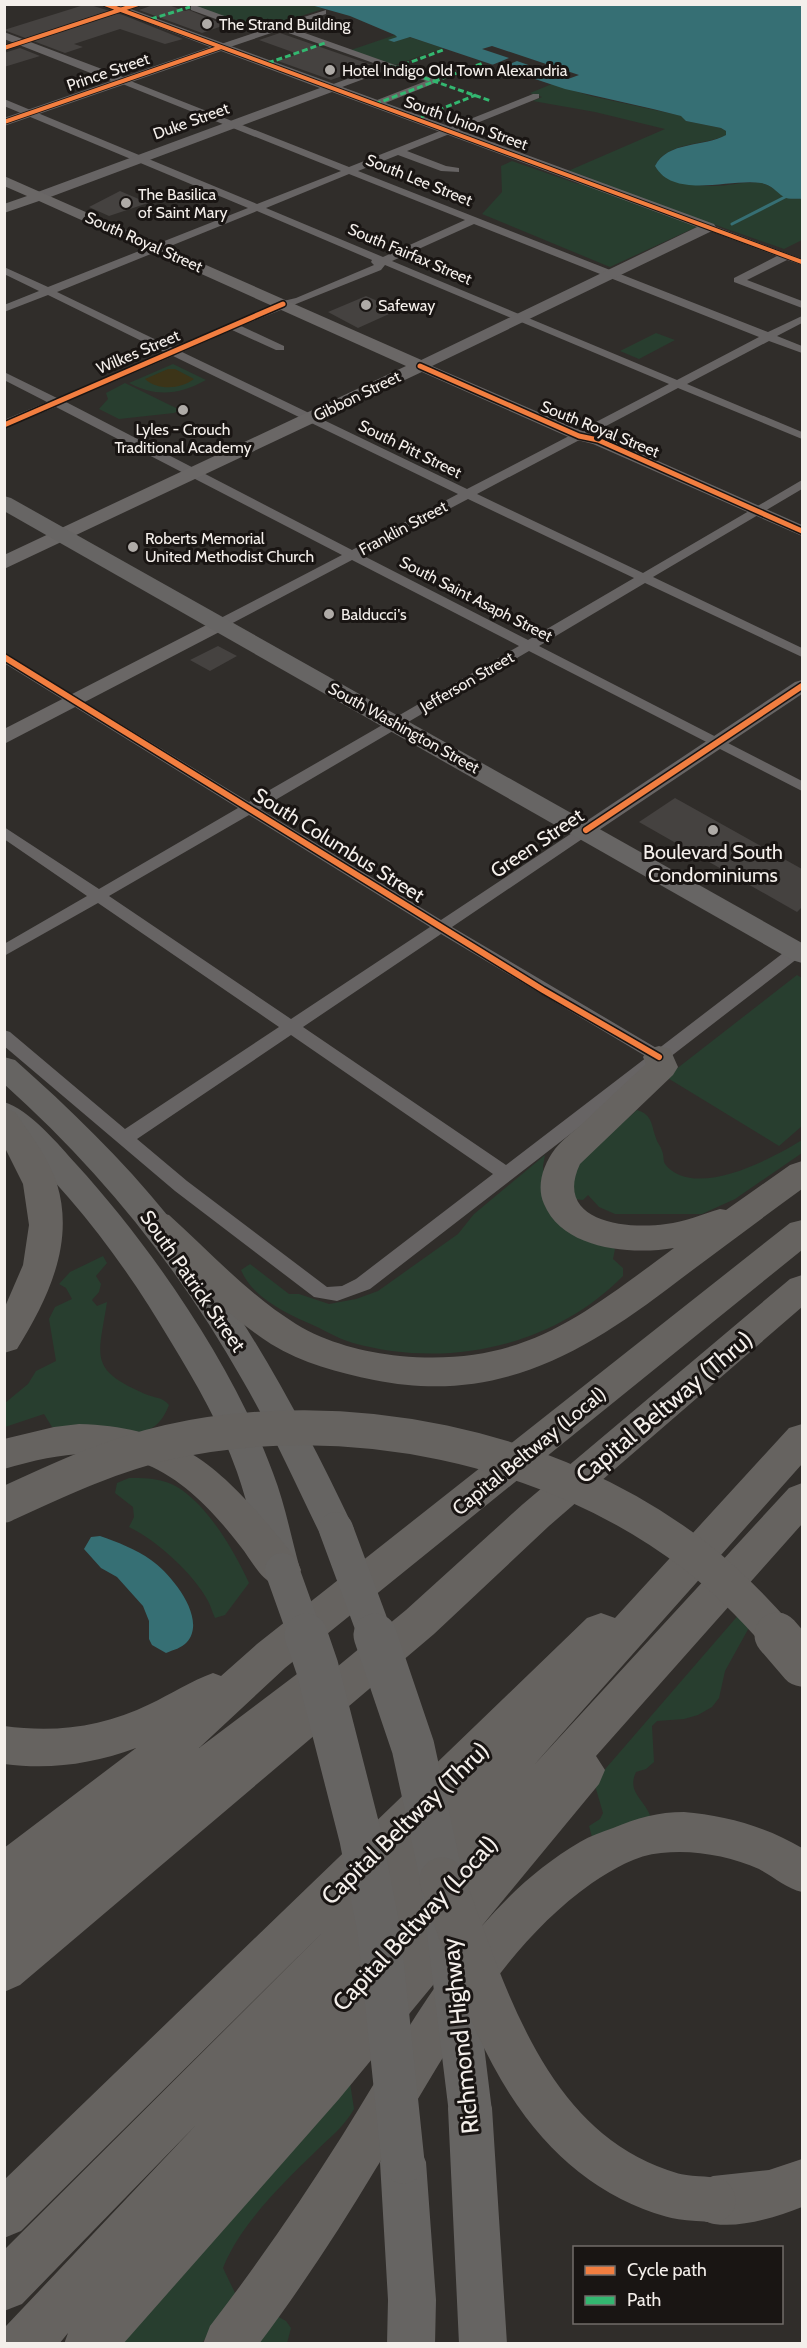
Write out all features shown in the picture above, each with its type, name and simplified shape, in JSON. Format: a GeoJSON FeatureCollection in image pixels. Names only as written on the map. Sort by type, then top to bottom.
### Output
{"type":"FeatureCollection","features":[{"type":"Feature","properties":{"kind":"highway"},"geometry":{"type":"LineString","coordinates":[[659,1057],[663,1067],[577,1146],[558,1170],[555,1196],[562,1210],[575,1220],[603,1234],[644,1239],[671,1237],[703,1229],[760,1202]]}},
{"type":"Feature","properties":{"kind":"highway","name":"South Patrick Street"},"geometry":{"type":"LineString","coordinates":[[4,1067],[93,1151],[157,1224],[236,1339],[277,1411],[336,1529]]}},
{"type":"Feature","properties":{"kind":"highway","name":"South Patrick Street"},"geometry":{"type":"LineString","coordinates":[[4,1113],[61,1167],[100,1213],[139,1263],[179,1326],[230,1415],[255,1473],[282,1570]]}},
{"type":"Feature","properties":{"kind":"highway"},"geometry":{"type":"LineString","coordinates":[[4,1120],[25,1152],[39,1182],[46,1213],[46,1237],[34,1289],[6,1337]]}},
{"type":"Feature","properties":{"kind":"highway"},"geometry":{"type":"LineString","coordinates":[[157,1224],[249,1307],[285,1334],[306,1345],[350,1361],[407,1371],[439,1371],[495,1365],[543,1350],[577,1334],[631,1298],[802,1173]]}},
{"type":"Feature","properties":{"kind":"highway","name":"Capital Beltway (Local)"},"geometry":{"type":"LineString","coordinates":[[4,1875],[176,1743],[271,1656],[802,1232]]}},
{"type":"Feature","properties":{"kind":"highway","name":"Capital Beltway (Thru)"},"geometry":{"type":"LineString","coordinates":[[4,1970],[220,1792],[420,1622],[536,1515],[802,1288]]}},
{"type":"Feature","properties":{"kind":"highway"},"geometry":{"type":"LineString","coordinates":[[4,1505],[60,1477],[100,1462],[188,1439],[270,1427],[317,1427],[359,1428],[430,1440],[498,1456],[553,1475],[647,1522],[727,1581],[802,1664]]}},
{"type":"Feature","properties":{"kind":"highway","name":"Capital Beltway (Thru)"},"geometry":{"type":"LineString","coordinates":[[4,2214],[532,1699],[802,1430]]}},
{"type":"Feature","properties":{"kind":"highway"},"geometry":{"type":"LineString","coordinates":[[4,1454],[28,1445],[61,1439],[95,1438],[149,1448],[177,1462],[204,1482],[236,1514],[282,1570],[317,1667],[338,1745],[361,1839],[379,1931],[403,2162],[412,2300],[411,2343]]}},
{"type":"Feature","properties":{"kind":"highway"},"geometry":{"type":"LineString","coordinates":[[4,2286],[344,1940],[528,1743],[802,1439]]}},
{"type":"Feature","properties":{"kind":"highway","name":"Capital Beltway (Local)"},"geometry":{"type":"LineString","coordinates":[[24,2343],[506,1826],[802,1499]]}},
{"type":"Feature","properties":{"kind":"highway"},"geometry":{"type":"LineString","coordinates":[[4,1921],[536,1515]]}},
{"type":"Feature","properties":{"kind":"highway","name":"Richmond Highway"},"geometry":{"type":"LineString","coordinates":[[336,1529],[397,1694],[413,1747],[442,1880],[470,2108],[483,2343]]}},
{"type":"Feature","properties":{"kind":"highway"},"geometry":{"type":"LineString","coordinates":[[99,2332],[323,2083],[513,1857],[643,1697],[668,1645]]}},
{"type":"Feature","properties":{"kind":"highway"},"geometry":{"type":"LineString","coordinates":[[4,1745],[46,1750],[112,1739],[157,1722],[271,1656]]}},
{"type":"Feature","properties":{"kind":"highway"},"geometry":{"type":"LineString","coordinates":[[228,2343],[303,2238],[359,2152],[407,2070],[452,2004],[501,1939],[554,1886],[584,1862],[614,1846],[645,1835],[676,1832],[706,1834],[753,1847],[793,1864],[802,1872]]}},
{"type":"Feature","properties":{"kind":"highway"},"geometry":{"type":"LineString","coordinates":[[442,1880],[489,2006],[507,2044],[538,2097],[578,2144],[605,2166],[639,2184],[673,2196],[713,2200],[747,2199],[775,2194],[802,2183]]}},
{"type":"Feature","properties":{"kind":"main road","name":"South Royal Street"},"geometry":{"type":"LineString","coordinates":[[4,180],[420,366]]}},
{"type":"Feature","properties":{"kind":"main road","name":"Duke Street"},"geometry":{"type":"LineString","coordinates":[[4,209],[40,196]]}},
{"type":"Feature","properties":{"kind":"main road","name":"Gibbon Street"},"geometry":{"type":"LineString","coordinates":[[4,563],[420,366]]}},
{"type":"Feature","properties":{"kind":"main road","name":"South Washington Street"},"geometry":{"type":"LineString","coordinates":[[4,502],[800,952]]}},
{"type":"Feature","properties":{"kind":"main road","name":"Franklin Street"},"geometry":{"type":"LineString","coordinates":[[4,738],[220,624]]}},
{"type":"Feature","properties":{"kind":"street","name":"South Union Street"},"geometry":{"type":"LineString","coordinates":[[105,4],[802,262]]}},
{"type":"Feature","properties":{"kind":"street"},"geometry":{"type":"LineString","coordinates":[[194,8],[263,33]]}},
{"type":"Feature","properties":{"kind":"street","name":"Prince Street"},"geometry":{"type":"LineString","coordinates":[[4,122],[323,12]]}},
{"type":"Feature","properties":{"kind":"street"},"geometry":{"type":"LineString","coordinates":[[280,27],[435,81],[375,104]]}},
{"type":"Feature","properties":{"kind":"street","name":"South Lee Street"},"geometry":{"type":"LineString","coordinates":[[4,35],[802,350]]}},
{"type":"Feature","properties":{"kind":"street","name":"Duke Street"},"geometry":{"type":"LineString","coordinates":[[40,196],[390,66]]}},
{"type":"Feature","properties":{"kind":"street"},"geometry":{"type":"LineString","coordinates":[[4,309],[536,96]]}},
{"type":"Feature","properties":{"kind":"street","name":"South Fairfax Street"},"geometry":{"type":"LineString","coordinates":[[4,102],[802,436]]}},
{"type":"Feature","properties":{"kind":"street"},"geometry":{"type":"LineString","coordinates":[[398,151],[444,169],[456,170]]}},
{"type":"Feature","properties":{"kind":"street","name":"Wilkes Street"},"geometry":{"type":"LineString","coordinates":[[4,424],[283,304],[299,302],[359,276],[377,268],[383,261],[473,220]]}},
{"type":"Feature","properties":{"kind":"street","name":"Gibbon Street"},"geometry":{"type":"LineString","coordinates":[[420,366],[709,228]]}},
{"type":"Feature","properties":{"kind":"street"},"geometry":{"type":"LineString","coordinates":[[786,256],[738,280],[802,305]]}},
{"type":"Feature","properties":{"kind":"street","name":"South Pitt Street"},"geometry":{"type":"LineString","coordinates":[[4,270],[467,494],[802,652]]}},
{"type":"Feature","properties":{"kind":"street","name":"Franklin Street"},"geometry":{"type":"LineString","coordinates":[[220,624],[802,319]]}},
{"type":"Feature","properties":{"kind":"street"},"geometry":{"type":"LineString","coordinates":[[232,326],[279,348]]}},
{"type":"Feature","properties":{"kind":"street","name":"South Royal Street"},"geometry":{"type":"LineString","coordinates":[[420,366],[579,436],[588,445],[751,513],[802,531]]}},
{"type":"Feature","properties":{"kind":"street","name":"South Saint Asaph Street"},"geometry":{"type":"LineString","coordinates":[[4,375],[802,788]]}},
{"type":"Feature","properties":{"kind":"street","name":"Jefferson Street"},"geometry":{"type":"LineString","coordinates":[[4,951],[646,578],[662,566],[802,484]]}},
{"type":"Feature","properties":{"kind":"street","name":"South Royal Street"},"geometry":{"type":"LineString","coordinates":[[751,513],[802,541]]}},
{"type":"Feature","properties":{"kind":"street","name":"South Columbus Street"},"geometry":{"type":"LineString","coordinates":[[4,657],[441,927],[659,1057]]}},
{"type":"Feature","properties":{"kind":"street","name":"Green Street"},"geometry":{"type":"LineString","coordinates":[[124,1138],[802,686]]}},
{"type":"Feature","properties":{"kind":"street"},"geometry":{"type":"LineString","coordinates":[[4,832],[506,1174]]}},
{"type":"Feature","properties":{"kind":"street"},"geometry":{"type":"LineString","coordinates":[[4,1036],[180,1186],[321,1292],[330,1295],[348,1292],[363,1284],[800,952]]}},
{"type":"Feature","properties":{"kind":"green space"},"geometry":{"type":"Polygon","coordinates":[[[311,4],[323,9],[260,29],[189,5],[311,4]]]}},
{"type":"Feature","properties":{"kind":"green space"},"geometry":{"type":"Polygon","coordinates":[[[395,35],[397,37],[390,40],[394,42],[409,37],[443,48],[395,65],[351,50],[395,35]]]}},
{"type":"Feature","properties":{"kind":"green space"},"geometry":{"type":"Polygon","coordinates":[[[552,84],[591,96],[682,116],[686,121],[726,131],[726,135],[668,152],[655,166],[665,176],[681,182],[714,186],[761,183],[786,197],[802,199],[802,240],[784,249],[707,222],[610,267],[482,214],[502,192],[501,166],[512,161],[578,184],[591,178],[568,171],[665,129],[595,112],[533,101],[542,97],[530,93],[552,84]]]}},
{"type":"Feature","properties":{"kind":"green space"},"geometry":{"type":"Polygon","coordinates":[[[656,333],[675,340],[639,359],[620,351],[656,333]]]}},
{"type":"Feature","properties":{"kind":"green space"},"geometry":{"type":"Polygon","coordinates":[[[173,364],[206,380],[186,389],[168,392],[149,391],[129,383],[173,364]]]}},
{"type":"Feature","properties":{"kind":"green space"},"geometry":{"type":"Polygon","coordinates":[[[125,383],[180,410],[174,413],[119,419],[99,409],[108,399],[106,393],[125,383]]]}},
{"type":"Feature","properties":{"kind":"green space"},"geometry":{"type":"Polygon","coordinates":[[[797,975],[802,978],[802,1126],[779,1146],[666,1077],[797,975]]]}},
{"type":"Feature","properties":{"kind":"green space"},"geometry":{"type":"Polygon","coordinates":[[[637,1110],[649,1118],[665,1164],[678,1174],[695,1178],[733,1173],[772,1157],[802,1140],[802,1153],[735,1199],[702,1214],[615,1214],[599,1207],[588,1195],[583,1200],[574,1199],[567,1179],[582,1158],[637,1110]]]}},
{"type":"Feature","properties":{"kind":"green space"},"geometry":{"type":"Polygon","coordinates":[[[545,1155],[544,1178],[615,1249],[613,1259],[623,1268],[623,1276],[595,1300],[564,1320],[532,1335],[497,1346],[461,1352],[425,1353],[389,1350],[353,1343],[272,1304],[254,1289],[241,1270],[250,1264],[289,1294],[299,1294],[329,1304],[356,1299],[378,1291],[458,1234],[474,1214],[545,1155]]]}},
{"type":"Feature","properties":{"kind":"green space"},"geometry":{"type":"Polygon","coordinates":[[[103,1256],[107,1263],[96,1276],[101,1284],[99,1292],[92,1300],[97,1306],[107,1302],[101,1336],[101,1359],[113,1377],[145,1394],[167,1402],[169,1405],[164,1415],[156,1425],[143,1432],[52,1427],[44,1414],[5,1427],[5,1403],[28,1384],[36,1371],[56,1361],[49,1319],[55,1307],[72,1299],[66,1288],[59,1284],[70,1272],[103,1256]]]}},
{"type":"Feature","properties":{"kind":"green space"},"geometry":{"type":"Polygon","coordinates":[[[129,1478],[157,1480],[179,1488],[204,1511],[226,1540],[249,1583],[225,1615],[215,1618],[201,1590],[184,1569],[151,1540],[129,1527],[134,1517],[133,1507],[115,1493],[117,1483],[129,1478]]]}},
{"type":"Feature","properties":{"kind":"green space"},"geometry":{"type":"Polygon","coordinates":[[[741,1612],[751,1624],[725,1671],[719,1698],[712,1707],[698,1715],[684,1719],[657,1721],[652,1726],[654,1762],[646,1769],[636,1772],[633,1786],[651,1818],[592,1837],[589,1826],[600,1819],[603,1813],[594,1782],[741,1612]]]}},
{"type":"Feature","properties":{"kind":"green space"},"geometry":{"type":"Polygon","coordinates":[[[349,2076],[354,2109],[341,2127],[275,2192],[240,2236],[223,2268],[237,2297],[202,2343],[111,2344],[349,2076]]]}},
{"type":"Feature","properties":{"kind":"green space"},"geometry":{"type":"Polygon","coordinates":[[[273,2314],[286,2321],[291,2328],[287,2343],[250,2344],[273,2314]]]}},
{"type":"Feature","properties":{"kind":"sand"},"geometry":{"type":"Polygon","coordinates":[[[168,369],[175,369],[194,379],[176,387],[163,387],[145,379],[168,369]]]}},
{"type":"Feature","properties":{"kind":"water"},"geometry":{"type":"Polygon","coordinates":[[[311,5],[802,5],[802,199],[786,198],[761,183],[689,185],[675,182],[664,176],[655,166],[668,152],[677,148],[726,135],[726,131],[721,128],[686,121],[681,116],[653,109],[565,89],[410,37],[394,42],[388,40],[397,37],[395,35],[350,16],[311,5]]]}},
{"type":"Feature","properties":{"kind":"water"},"geometry":{"type":"Polygon","coordinates":[[[100,1536],[145,1556],[159,1566],[176,1585],[190,1609],[193,1621],[192,1632],[185,1644],[166,1653],[152,1645],[149,1639],[149,1621],[143,1606],[117,1577],[101,1568],[84,1549],[91,1537],[100,1536]]]}},
{"type":"Feature","properties":{"kind":"pier"},"geometry":{"type":"Polygon","coordinates":[[[492,46],[579,75],[568,79],[544,71],[528,77],[519,74],[534,67],[517,61],[500,68],[492,65],[509,58],[482,49],[492,46]]]}},
{"type":"Feature","properties":{"kind":"building"},"geometry":{"type":"Polygon","coordinates":[[[87,4],[123,15],[183,39],[165,44],[120,29],[74,44],[83,47],[65,53],[4,30],[87,4]]]}},
{"type":"Feature","properties":{"kind":"building"},"geometry":{"type":"Polygon","coordinates":[[[156,4],[189,10],[225,25],[202,33],[139,10],[156,4]]]}},
{"type":"Feature","properties":{"kind":"building"},"geometry":{"type":"Polygon","coordinates":[[[280,33],[372,65],[331,80],[278,61],[298,54],[259,40],[280,33]]]}},
{"type":"Feature","properties":{"kind":"building"},"geometry":{"type":"Polygon","coordinates":[[[20,48],[40,56],[4,67],[4,53],[20,48]]]}},
{"type":"Feature","properties":{"kind":"building","name":"The Basilica of Saint Mary"},"geometry":{"type":"Polygon","coordinates":[[[120,191],[148,203],[109,216],[89,207],[120,191]]]}},
{"type":"Feature","properties":{"kind":"building","name":"Safeway"},"geometry":{"type":"Polygon","coordinates":[[[366,296],[398,310],[358,328],[328,312],[366,296]]]}},
{"type":"Feature","properties":{"kind":"building"},"geometry":{"type":"Polygon","coordinates":[[[218,646],[237,656],[210,671],[190,660],[218,646]]]}},
{"type":"Feature","properties":{"kind":"building"},"geometry":{"type":"Polygon","coordinates":[[[675,798],[802,869],[802,907],[797,912],[639,822],[675,798]]]}},
{"type":"Feature","properties":{"kind":"waterway"},"geometry":{"type":"LineString","coordinates":[[732,224],[785,197]]}},
{"type":"Feature","properties":{"kind":"marked path"},"geometry":{"type":"LineString","coordinates":[[151,19],[190,7]]}},
{"type":"Feature","properties":{"kind":"marked path"},"geometry":{"type":"LineString","coordinates":[[268,63],[325,43]]}},
{"type":"Feature","properties":{"kind":"marked path"},"geometry":{"type":"LineString","coordinates":[[395,68],[443,50]]}},
{"type":"Feature","properties":{"kind":"marked path"},"geometry":{"type":"LineString","coordinates":[[375,104],[483,63]]}},
{"type":"Feature","properties":{"kind":"marked path"},"geometry":{"type":"LineString","coordinates":[[390,66],[491,101]]}},
{"type":"Feature","properties":{"kind":"marked path"},"geometry":{"type":"LineString","coordinates":[[421,117],[476,95]]}},
{"type":"Feature","properties":{"kind":"cycle path"},"geometry":{"type":"LineString","coordinates":[[105,4],[802,262]]}},
{"type":"Feature","properties":{"kind":"cycle path"},"geometry":{"type":"LineString","coordinates":[[4,48],[138,4]]}},
{"type":"Feature","properties":{"kind":"cycle path"},"geometry":{"type":"LineString","coordinates":[[4,122],[221,47]]}},
{"type":"Feature","properties":{"kind":"cycle path"},"geometry":{"type":"LineString","coordinates":[[4,425],[283,304]]}},
{"type":"Feature","properties":{"kind":"cycle path"},"geometry":{"type":"LineString","coordinates":[[420,366],[579,436],[598,440],[802,531]]}},
{"type":"Feature","properties":{"kind":"cycle path"},"geometry":{"type":"LineString","coordinates":[[4,657],[543,990],[659,1057]]}},
{"type":"Feature","properties":{"kind":"cycle path"},"geometry":{"type":"LineString","coordinates":[[586,830],[802,686]]}},
{"type":"Feature","properties":{"kind":"place","name":"The Strand Building"},"geometry":{"type":"Point","coordinates":[207,24]}},
{"type":"Feature","properties":{"kind":"place","name":"Hotel Indigo Old Town Alexandria"},"geometry":{"type":"Point","coordinates":[330,70]}},
{"type":"Feature","properties":{"kind":"place","name":"The Basilica of Saint Mary"},"geometry":{"type":"Point","coordinates":[126,203]}},
{"type":"Feature","properties":{"kind":"place","name":"Safeway"},"geometry":{"type":"Point","coordinates":[366,305]}},
{"type":"Feature","properties":{"kind":"place","name":"Lyles - Crouch Traditional Academy"},"geometry":{"type":"Point","coordinates":[183,410]}},
{"type":"Feature","properties":{"kind":"place","name":"Roberts Memorial United Methodist Church"},"geometry":{"type":"Point","coordinates":[133,547]}},
{"type":"Feature","properties":{"kind":"place","name":"Balducci's"},"geometry":{"type":"Point","coordinates":[329,614]}},
{"type":"Feature","properties":{"kind":"place","name":"Boulevard South Condominiums"},"geometry":{"type":"Point","coordinates":[713,830]}}]}
